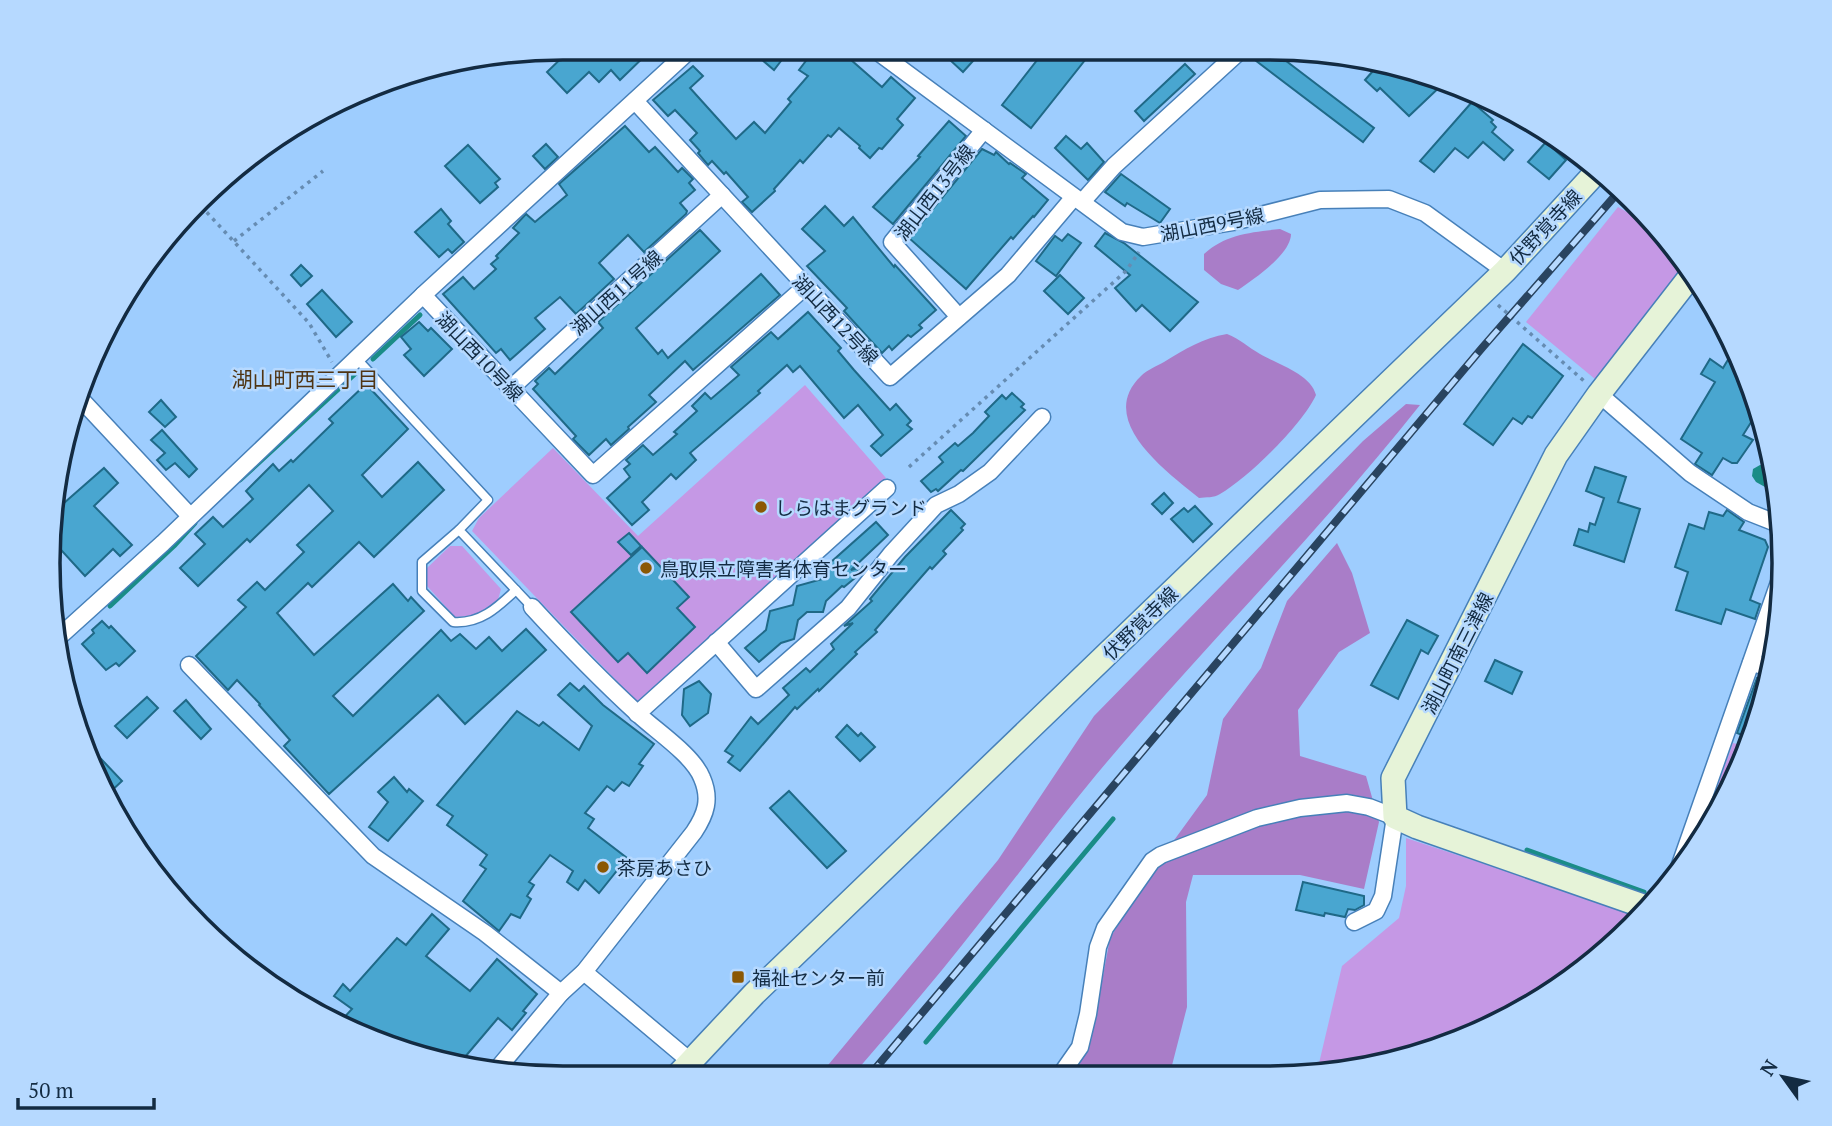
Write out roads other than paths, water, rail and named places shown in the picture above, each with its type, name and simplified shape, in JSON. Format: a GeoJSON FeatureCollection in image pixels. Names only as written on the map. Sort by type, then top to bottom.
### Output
{"type":"FeatureCollection","features":[{"type":"Feature","properties":{"kind":"main road","name":"伏野覚寺線"},"geometry":{"type":"LineString","coordinates":[[686,1066],[754,994],[1505,271],[1592,177]]}},
{"type":"Feature","properties":{"kind":"main road","name":"湖山町南三津線"},"geometry":{"type":"LineString","coordinates":[[1395,817],[1393,778],[1556,455],[1599,394],[1687,281]]}},
{"type":"Feature","properties":{"kind":"main road"},"geometry":{"type":"LineString","coordinates":[[1395,817],[1639,904]]}},
{"type":"Feature","properties":{"kind":"street","name":"湖山西10号線"},"geometry":{"type":"LineString","coordinates":[[679,60],[423,295],[593,475],[806,286]]}},
{"type":"Feature","properties":{"kind":"street","name":"湖山西9号線"},"geometry":{"type":"LineString","coordinates":[[889,60],[1122,232],[1146,237],[1233,222],[1320,200],[1389,199],[1425,213],[1505,271]]}},
{"type":"Feature","properties":{"kind":"street","name":"湖山西12号線"},"geometry":{"type":"LineString","coordinates":[[635,102],[890,377],[1007,275],[1078,200],[1230,60]]}},
{"type":"Feature","properties":{"kind":"street","name":"湖山西13号線"},"geometry":{"type":"LineString","coordinates":[[959,317],[892,242],[984,130]]}},
{"type":"Feature","properties":{"kind":"street","name":"湖山西11号線"},"geometry":{"type":"LineString","coordinates":[[510,388],[722,195]]}},
{"type":"Feature","properties":{"kind":"street"},"geometry":{"type":"LineString","coordinates":[[65,633],[163,543],[423,295]]}},
{"type":"Feature","properties":{"kind":"street"},"geometry":{"type":"LineString","coordinates":[[1599,394],[1690,473],[1748,512],[1770,521]]}},
{"type":"Feature","properties":{"kind":"street"},"geometry":{"type":"LineString","coordinates":[[85,404],[190,516]]}},
{"type":"Feature","properties":{"kind":"street"},"geometry":{"type":"LineString","coordinates":[[716,642],[756,689],[848,608],[891,554],[936,505],[959,494],[990,472],[1042,417]]}},
{"type":"Feature","properties":{"kind":"street"},"geometry":{"type":"LineString","coordinates":[[637,714],[887,488]]}},
{"type":"Feature","properties":{"kind":"street"},"geometry":{"type":"LineString","coordinates":[[503,1063],[561,993],[584,972],[694,832],[708,804],[701,774],[691,761],[637,714],[532,607]]}},
{"type":"Feature","properties":{"kind":"street"},"geometry":{"type":"LineString","coordinates":[[1687,844],[1770,608]]}},
{"type":"Feature","properties":{"kind":"street"},"geometry":{"type":"LineString","coordinates":[[1751,663],[1762,666]]}},
{"type":"Feature","properties":{"kind":"street"},"geometry":{"type":"LineString","coordinates":[[189,665],[373,856],[485,933],[561,993]]}},
{"type":"Feature","properties":{"kind":"street"},"geometry":{"type":"LineString","coordinates":[[1067,1066],[1080,1047],[1098,947],[1105,928],[1152,861],[1161,855],[1226,828],[1300,808],[1347,803],[1369,807],[1395,817],[1383,896],[1376,911],[1354,922]]}},
{"type":"Feature","properties":{"kind":"street"},"geometry":{"type":"LineString","coordinates":[[584,972],[682,1066]]}},
{"type":"Feature","properties":{"kind":"lane"},"geometry":{"type":"LineString","coordinates":[[357,359],[488,500],[422,562],[422,591],[453,622],[465,623],[479,619],[516,590]]}},
{"type":"Feature","properties":{"kind":"lane"},"geometry":{"type":"LineString","coordinates":[[459,530],[532,607]]}},
{"type":"Feature","properties":{"kind":"waterway"},"geometry":{"type":"LineString","coordinates":[[1091,179],[1100,169]]}},
{"type":"Feature","properties":{"kind":"waterway"},"geometry":{"type":"LineString","coordinates":[[373,359],[420,315]]}},
{"type":"Feature","properties":{"kind":"waterway"},"geometry":{"type":"LineString","coordinates":[[240,480],[356,373]]}},
{"type":"Feature","properties":{"kind":"waterway"},"geometry":{"type":"LineString","coordinates":[[110,606],[195,523]]}},
{"type":"Feature","properties":{"kind":"waterway"},"geometry":{"type":"LineString","coordinates":[[926,1042],[1113,819]]}},
{"type":"Feature","properties":{"kind":"waterway"},"geometry":{"type":"LineString","coordinates":[[1527,850],[1644,892]]}},
{"type":"Feature","properties":{"kind":"railway"},"geometry":{"type":"LineString","coordinates":[[877,1066],[1482,348],[1614,197]]}},
{"type":"Feature","properties":{"kind":"place","name":"しらはまグランド"},"geometry":{"type":"Point","coordinates":[761,507]}},
{"type":"Feature","properties":{"kind":"place","name":"鳥取県立障害者体育センター"},"geometry":{"type":"Point","coordinates":[646,568]}},
{"type":"Feature","properties":{"kind":"place","name":"茶房あさひ"},"geometry":{"type":"Point","coordinates":[603,867]}},
{"type":"Feature","properties":{"kind":"place","name":"福祉センター前"},"geometry":{"type":"Point","coordinates":[738,977]}},
{"type":"Feature","properties":{"kind":"district","name":"湖山町西三丁目"},"geometry":{"type":"Point","coordinates":[305,379]}}]}
